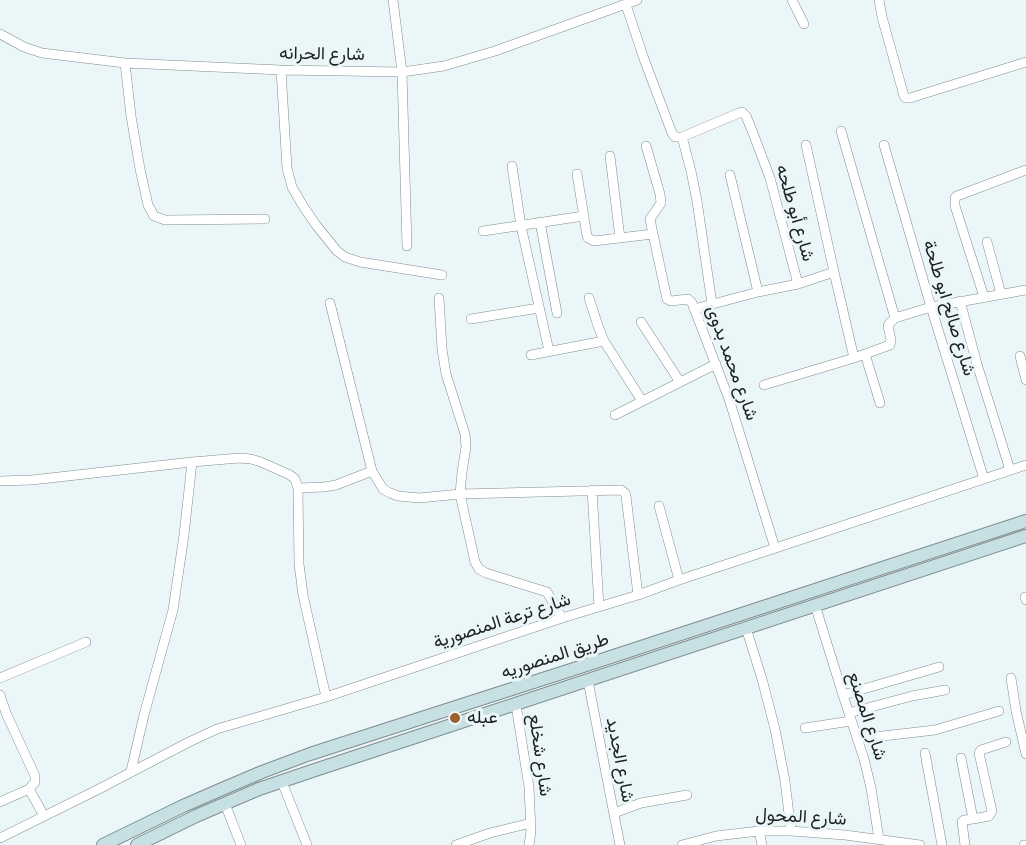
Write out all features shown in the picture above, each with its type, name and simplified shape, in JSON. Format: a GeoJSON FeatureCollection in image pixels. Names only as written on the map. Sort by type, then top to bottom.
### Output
{"type":"FeatureCollection","features":[{"type":"Feature","properties":{"kind":"main road","name":"طريق المنصوريه"},"geometry":{"type":"LineString","coordinates":[[103,845],[183,806],[310,754],[1026,521]]}},
{"type":"Feature","properties":{"kind":"main road","name":"طريق المنصوريه"},"geometry":{"type":"LineString","coordinates":[[137,845],[196,816],[260,789],[1026,536]]}},
{"type":"Feature","properties":{"kind":"main road"},"geometry":{"type":"LineString","coordinates":[[940,549],[944,562]]}},
{"type":"Feature","properties":{"kind":"main road"},"geometry":{"type":"LineString","coordinates":[[310,754],[315,770]]}},
{"type":"Feature","properties":{"kind":"street"},"geometry":{"type":"LineString","coordinates":[[393,0],[402,72],[407,246]]}},
{"type":"Feature","properties":{"kind":"street","name":"شارع الحرانه"},"geometry":{"type":"LineString","coordinates":[[0,34],[24,47],[42,53],[125,63],[281,70],[402,72],[444,66],[495,51],[637,0]]}},
{"type":"Feature","properties":{"kind":"street"},"geometry":{"type":"LineString","coordinates":[[792,0],[804,24]]}},
{"type":"Feature","properties":{"kind":"street"},"geometry":{"type":"LineString","coordinates":[[879,0],[906,98],[1026,62]]}},
{"type":"Feature","properties":{"kind":"street"},"geometry":{"type":"LineString","coordinates":[[626,5],[672,133],[675,137],[682,137],[697,201],[712,304]]}},
{"type":"Feature","properties":{"kind":"street"},"geometry":{"type":"LineString","coordinates":[[125,63],[135,143],[151,213],[165,220],[265,219]]}},
{"type":"Feature","properties":{"kind":"street"},"geometry":{"type":"LineString","coordinates":[[281,70],[287,168],[292,187],[316,225],[345,257],[360,262],[442,275]]}},
{"type":"Feature","properties":{"kind":"street","name":"شارع أبو طلحه"},"geometry":{"type":"LineString","coordinates":[[682,137],[739,112],[746,116],[770,178],[798,284],[834,272],[854,358]]}},
{"type":"Feature","properties":{"kind":"street"},"geometry":{"type":"LineString","coordinates":[[842,131],[895,318]]}},
{"type":"Feature","properties":{"kind":"street","name":"شارع صالح ابو طلحة"},"geometry":{"type":"LineString","coordinates":[[884,145],[984,479]]}},
{"type":"Feature","properties":{"kind":"street"},"geometry":{"type":"LineString","coordinates":[[577,174],[587,236],[591,240],[653,234],[652,214],[661,203],[646,146]]}},
{"type":"Feature","properties":{"kind":"street"},"geometry":{"type":"LineString","coordinates":[[806,146],[834,272]]}},
{"type":"Feature","properties":{"kind":"street"},"geometry":{"type":"LineString","coordinates":[[610,156],[620,238]]}},
{"type":"Feature","properties":{"kind":"street"},"geometry":{"type":"LineString","coordinates":[[512,166],[521,226],[549,351]]}},
{"type":"Feature","properties":{"kind":"street"},"geometry":{"type":"LineString","coordinates":[[984,297],[955,206],[955,198],[1026,170]]}},
{"type":"Feature","properties":{"kind":"street"},"geometry":{"type":"LineString","coordinates":[[729,175],[758,292]]}},
{"type":"Feature","properties":{"kind":"street"},"geometry":{"type":"LineString","coordinates":[[483,231],[584,216]]}},
{"type":"Feature","properties":{"kind":"street"},"geometry":{"type":"LineString","coordinates":[[540,222],[557,313]]}},
{"type":"Feature","properties":{"kind":"street","name":"شارع محمد بدوى"},"geometry":{"type":"LineString","coordinates":[[653,234],[667,299],[691,301],[716,364],[775,548]]}},
{"type":"Feature","properties":{"kind":"street"},"geometry":{"type":"LineString","coordinates":[[987,242],[1001,294]]}},
{"type":"Feature","properties":{"kind":"street"},"geometry":{"type":"LineString","coordinates":[[694,309],[798,284]]}},
{"type":"Feature","properties":{"kind":"street"},"geometry":{"type":"LineString","coordinates":[[764,385],[890,345],[888,326],[895,318],[931,307],[1026,290]]}},
{"type":"Feature","properties":{"kind":"street"},"geometry":{"type":"LineString","coordinates":[[439,298],[446,374],[465,434],[466,447],[460,494],[475,562],[479,569],[548,592],[562,618]]}},
{"type":"Feature","properties":{"kind":"street"},"geometry":{"type":"LineString","coordinates":[[589,298],[604,341],[642,400]]}},
{"type":"Feature","properties":{"kind":"street"},"geometry":{"type":"LineString","coordinates":[[960,301],[1010,470]]}},
{"type":"Feature","properties":{"kind":"street"},"geometry":{"type":"LineString","coordinates":[[330,303],[372,471],[383,489],[398,496],[419,498],[460,494],[621,489],[625,493],[638,595]]}},
{"type":"Feature","properties":{"kind":"street"},"geometry":{"type":"LineString","coordinates":[[471,319],[539,308]]}},
{"type":"Feature","properties":{"kind":"street"},"geometry":{"type":"LineString","coordinates":[[641,322],[680,382]]}},
{"type":"Feature","properties":{"kind":"street"},"geometry":{"type":"LineString","coordinates":[[531,355],[604,341]]}},
{"type":"Feature","properties":{"kind":"street"},"geometry":{"type":"LineString","coordinates":[[865,354],[880,403]]}},
{"type":"Feature","properties":{"kind":"street"},"geometry":{"type":"LineString","coordinates":[[1020,356],[1026,380]]}},
{"type":"Feature","properties":{"kind":"street"},"geometry":{"type":"LineString","coordinates":[[615,415],[716,364]]}},
{"type":"Feature","properties":{"kind":"street"},"geometry":{"type":"LineString","coordinates":[[0,481],[32,480],[239,458],[261,462],[290,475],[295,479],[298,488],[299,564],[303,595],[326,697]]}},
{"type":"Feature","properties":{"kind":"street"},"geometry":{"type":"LineString","coordinates":[[131,771],[173,610],[192,462]]}},
{"type":"Feature","properties":{"kind":"street","name":"شارع ترعة المنصورية"},"geometry":{"type":"LineString","coordinates":[[0,838],[217,729],[326,697],[1026,465]]}},
{"type":"Feature","properties":{"kind":"street"},"geometry":{"type":"LineString","coordinates":[[298,488],[336,485],[372,471]]}},
{"type":"Feature","properties":{"kind":"street"},"geometry":{"type":"LineString","coordinates":[[592,490],[600,607]]}},
{"type":"Feature","properties":{"kind":"street"},"geometry":{"type":"LineString","coordinates":[[659,506],[679,580]]}},
{"type":"Feature","properties":{"kind":"street","name":"شارع المصنع"},"geometry":{"type":"LineString","coordinates":[[815,605],[864,759],[879,839]]}},
{"type":"Feature","properties":{"kind":"street"},"geometry":{"type":"LineString","coordinates":[[746,628],[775,729],[785,781],[791,831]]}},
{"type":"Feature","properties":{"kind":"street"},"geometry":{"type":"LineString","coordinates":[[0,678],[86,642]]}},
{"type":"Feature","properties":{"kind":"street"},"geometry":{"type":"LineString","coordinates":[[843,695],[939,668]]}},
{"type":"Feature","properties":{"kind":"street"},"geometry":{"type":"LineString","coordinates":[[1011,678],[1026,754]]}},
{"type":"Feature","properties":{"kind":"street","name":"شارع الجديد"},"geometry":{"type":"LineString","coordinates":[[588,681],[620,845]]}},
{"type":"Feature","properties":{"kind":"street"},"geometry":{"type":"LineString","coordinates":[[805,728],[850,717],[880,704],[945,690]]}},
{"type":"Feature","properties":{"kind":"street"},"geometry":{"type":"LineString","coordinates":[[0,695],[35,776],[35,782],[29,789],[0,802]]}},
{"type":"Feature","properties":{"kind":"street","name":"شارع شخلع"},"geometry":{"type":"LineString","coordinates":[[516,705],[529,787],[531,823],[529,845]]}},
{"type":"Feature","properties":{"kind":"street"},"geometry":{"type":"LineString","coordinates":[[857,739],[936,730],[999,711]]}},
{"type":"Feature","properties":{"kind":"street"},"geometry":{"type":"LineString","coordinates":[[965,845],[962,822],[989,816],[992,811],[979,753],[981,750],[1005,742]]}},
{"type":"Feature","properties":{"kind":"street"},"geometry":{"type":"LineString","coordinates":[[925,753],[942,845]]}},
{"type":"Feature","properties":{"kind":"street"},"geometry":{"type":"LineString","coordinates":[[961,758],[973,819]]}},
{"type":"Feature","properties":{"kind":"street"},"geometry":{"type":"LineString","coordinates":[[282,782],[307,845]]}},
{"type":"Feature","properties":{"kind":"street"},"geometry":{"type":"LineString","coordinates":[[29,789],[44,816]]}},
{"type":"Feature","properties":{"kind":"street"},"geometry":{"type":"LineString","coordinates":[[614,813],[641,803],[687,795]]}},
{"type":"Feature","properties":{"kind":"street"},"geometry":{"type":"LineString","coordinates":[[225,804],[241,845]]}},
{"type":"Feature","properties":{"kind":"street"},"geometry":{"type":"LineString","coordinates":[[456,845],[490,833],[531,823]]}},
{"type":"Feature","properties":{"kind":"street"},"geometry":{"type":"LineString","coordinates":[[759,831],[762,845]]}},
{"type":"Feature","properties":{"kind":"street","name":"شارع المحول"},"geometry":{"type":"LineString","coordinates":[[682,845],[705,842],[736,833],[791,831],[845,840],[879,839],[920,845]]}},
{"type":"Feature","properties":{"kind":"place","name":"عبله"},"geometry":{"type":"Point","coordinates":[455,718]}}]}
